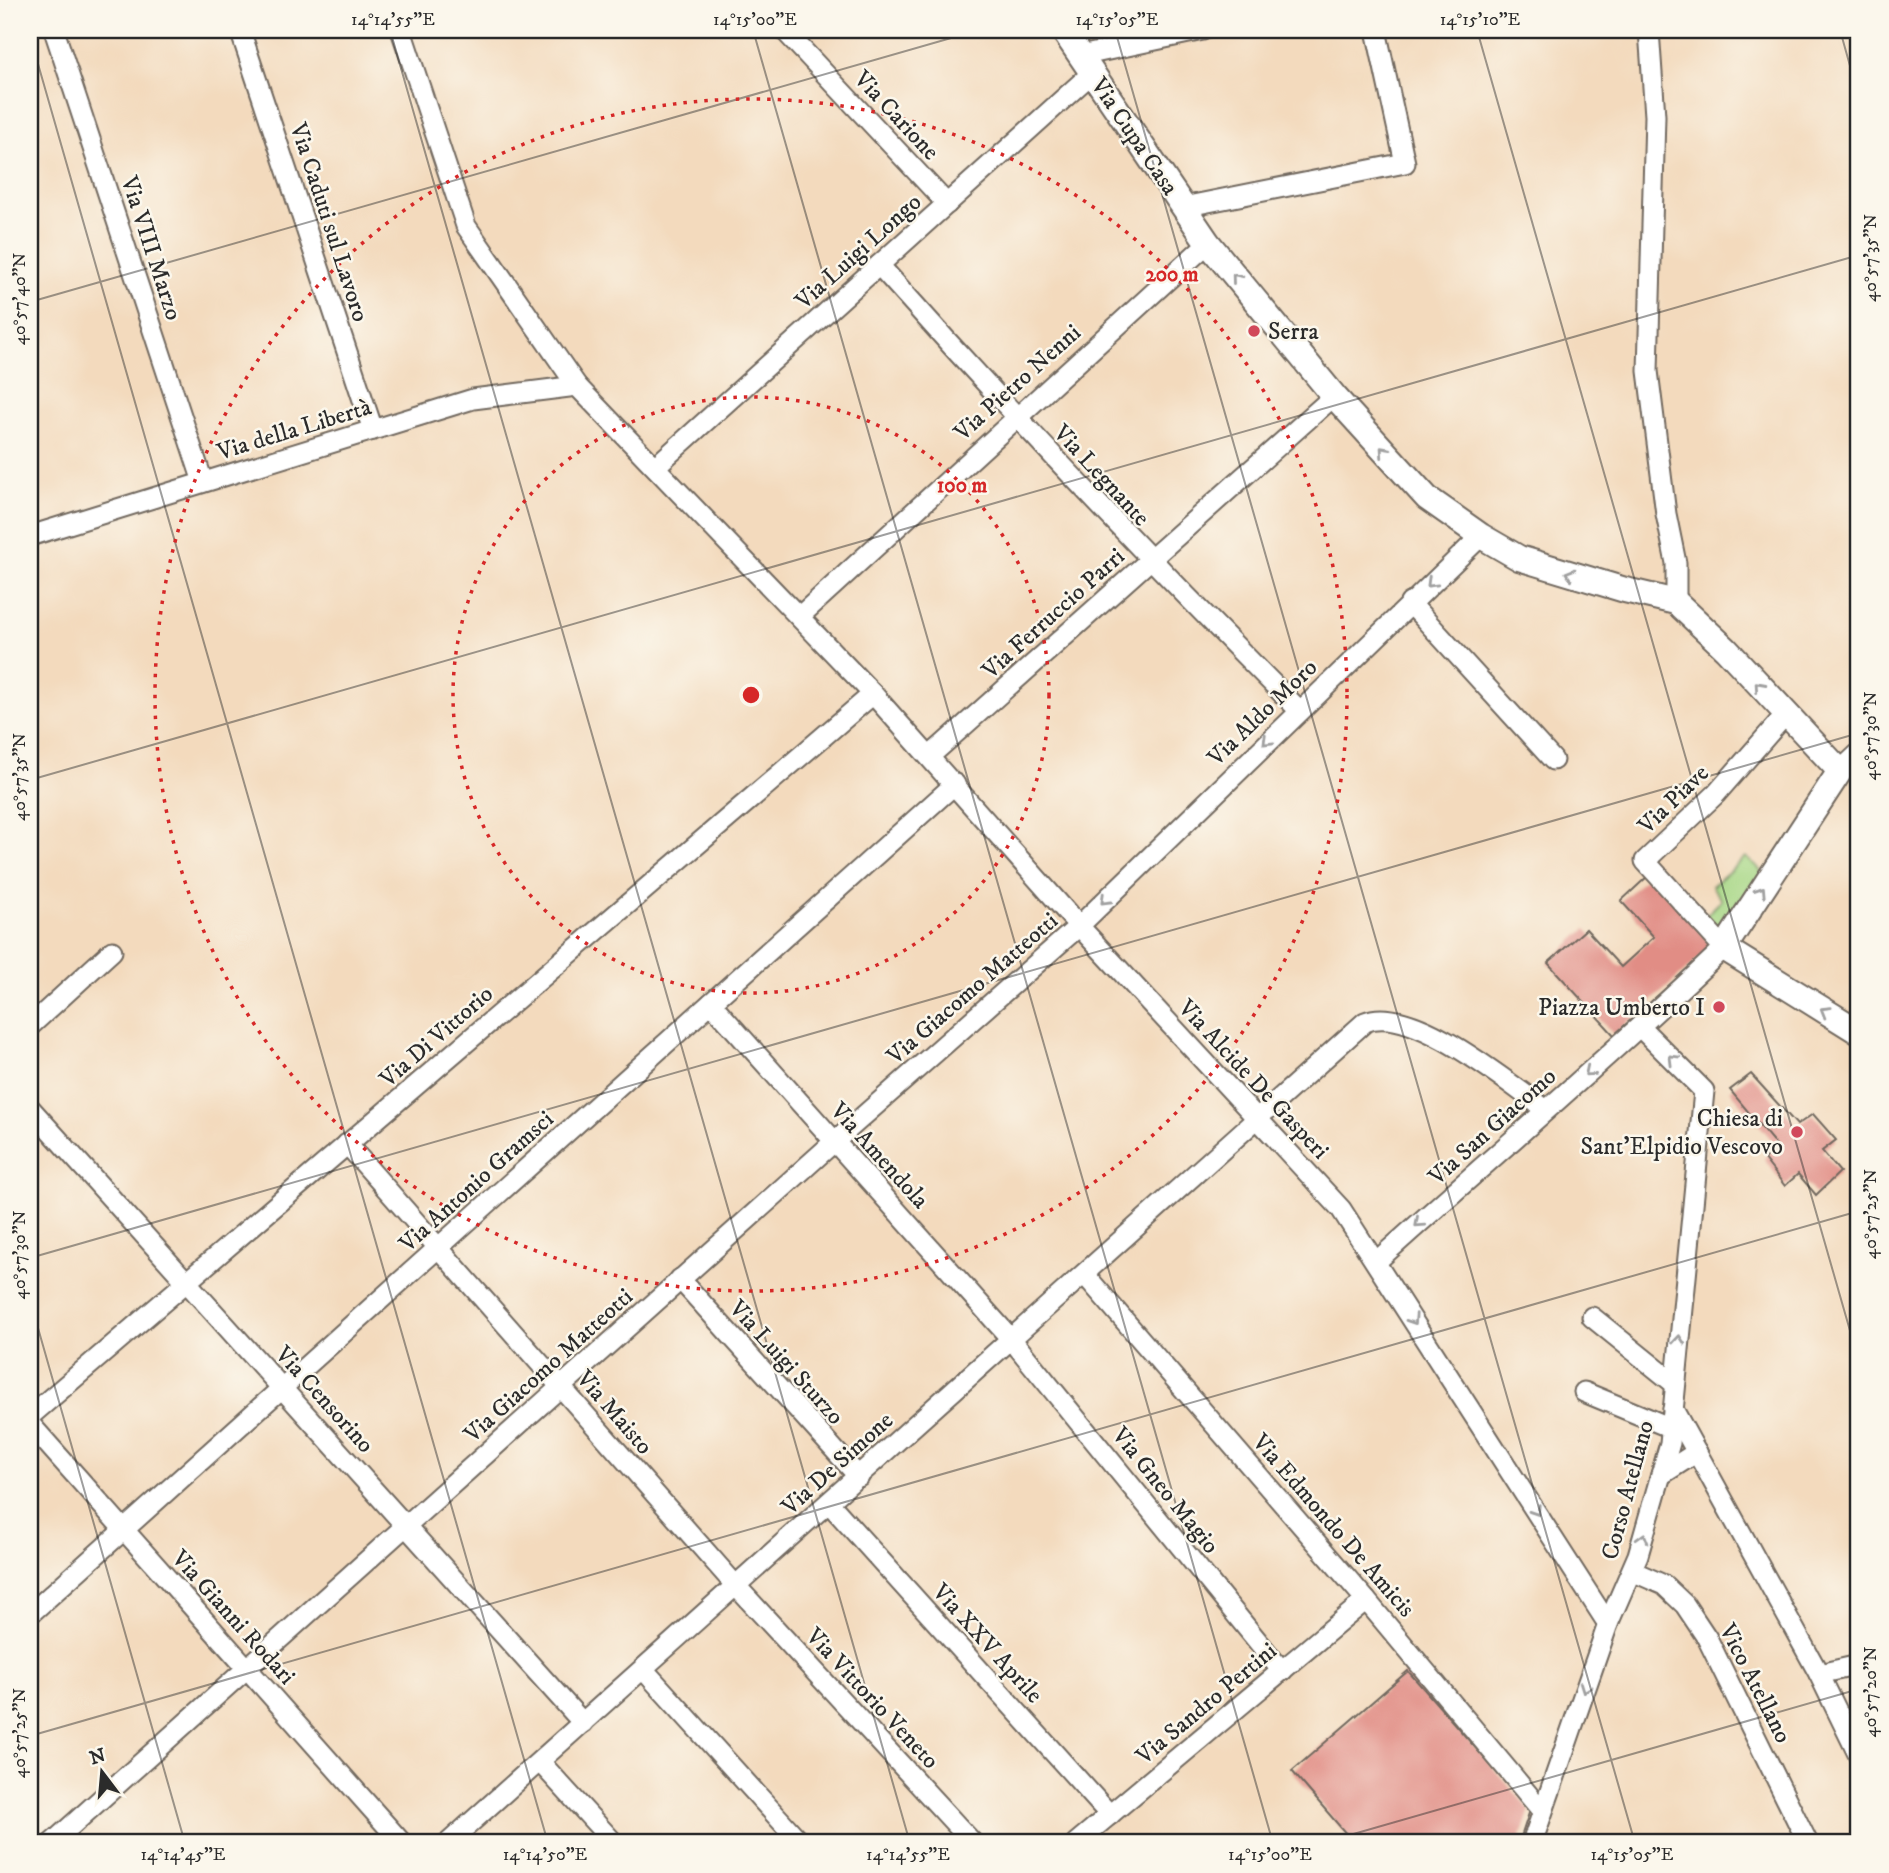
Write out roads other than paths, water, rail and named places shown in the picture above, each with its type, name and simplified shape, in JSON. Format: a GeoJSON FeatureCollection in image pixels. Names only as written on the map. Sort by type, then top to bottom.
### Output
{"type":"FeatureCollection","features":[{"type":"Feature","properties":{"kind":"street","name":"Via VIII Marzo"},"geometry":{"type":"LineString","coordinates":[[54,30],[204,482]]}},
{"type":"Feature","properties":{"kind":"street","name":"Via Caduti sul Lavoro"},"geometry":{"type":"LineString","coordinates":[[240,30],[373,430]]}},
{"type":"Feature","properties":{"kind":"street","name":"Via Alcide De Gasperi"},"geometry":{"type":"LineString","coordinates":[[401,30],[466,226],[578,386],[873,694],[1079,926],[1341,1209],[1608,1624]]}},
{"type":"Feature","properties":{"kind":"street","name":"Via Carione"},"geometry":{"type":"LineString","coordinates":[[784,30],[947,204]]}},
{"type":"Feature","properties":{"kind":"street","name":"Via Cupa Casa"},"geometry":{"type":"LineString","coordinates":[[1063,30],[1208,243],[1334,396],[1427,498],[1480,536],[1520,558],[1625,590],[1676,602]]}},
{"type":"Feature","properties":{"kind":"street"},"geometry":{"type":"LineString","coordinates":[[1086,64],[1203,30]]}},
{"type":"Feature","properties":{"kind":"street"},"geometry":{"type":"LineString","coordinates":[[1183,207],[1405,163],[1376,30]]}},
{"type":"Feature","properties":{"kind":"street"},"geometry":{"type":"LineString","coordinates":[[1649,30],[1655,116],[1648,372],[1666,514],[1676,563],[1676,602],[1726,649],[1840,771]]}},
{"type":"Feature","properties":{"kind":"street","name":"Via Luigi Longo"},"geometry":{"type":"LineString","coordinates":[[656,466],[947,204],[1086,64]]}},
{"type":"Feature","properties":{"kind":"street","name":"Via Pietro Nenni"},"geometry":{"type":"LineString","coordinates":[[800,616],[1014,417],[1208,243]]}},
{"type":"Feature","properties":{"kind":"street","name":"Via Legnante"},"geometry":{"type":"LineString","coordinates":[[879,265],[1014,417],[1149,560],[1299,710]]}},
{"type":"Feature","properties":{"kind":"street","name":"Via della Libertà"},"geometry":{"type":"LineString","coordinates":[[30,536],[474,399],[578,386]]}},
{"type":"Feature","properties":{"kind":"street","name":"Via Ferruccio Parri"},"geometry":{"type":"LineString","coordinates":[[930,756],[1334,396]]}},
{"type":"Feature","properties":{"kind":"street","name":"Via Aldo Moro"},"geometry":{"type":"LineString","coordinates":[[1079,926],[1480,536]]}},
{"type":"Feature","properties":{"kind":"street"},"geometry":{"type":"LineString","coordinates":[[1410,603],[1553,760]]}},
{"type":"Feature","properties":{"kind":"street","name":"Via Di Vittorio"},"geometry":{"type":"LineString","coordinates":[[30,1416],[873,694]]}},
{"type":"Feature","properties":{"kind":"street","name":"Via Piave"},"geometry":{"type":"LineString","coordinates":[[1724,948],[1645,861],[1716,794],[1785,715]]}},
{"type":"Feature","properties":{"kind":"street"},"geometry":{"type":"LineString","coordinates":[[1641,1028],[1724,948],[1840,771],[1859,753]]}},
{"type":"Feature","properties":{"kind":"street","name":"Via Antonio Gramsci"},"geometry":{"type":"LineString","coordinates":[[30,1614],[955,784]]}},
{"type":"Feature","properties":{"kind":"street","name":"Via Giacomo Matteotti"},"geometry":{"type":"LineString","coordinates":[[52,1843],[680,1279],[1079,926]]}},
{"type":"Feature","properties":{"kind":"street"},"geometry":{"type":"LineString","coordinates":[[1724,948],[1859,1032]]}},
{"type":"Feature","properties":{"kind":"street"},"geometry":{"type":"LineString","coordinates":[[30,1026],[113,951]]}},
{"type":"Feature","properties":{"kind":"street","name":"Via Amendola"},"geometry":{"type":"LineString","coordinates":[[710,1003],[1012,1340]]}},
{"type":"Feature","properties":{"kind":"street","name":"Via De Simone"},"geometry":{"type":"LineString","coordinates":[[448,1843],[1365,1022],[1374,1018],[1432,1032],[1449,1041],[1545,1109]]}},
{"type":"Feature","properties":{"kind":"street","name":"Corso Atellano"},"geometry":{"type":"LineString","coordinates":[[1532,1843],[1608,1624],[1632,1571],[1661,1475],[1671,1428],[1704,1091],[1641,1028]]}},
{"type":"Feature","properties":{"kind":"street","name":"Via San Giacomo"},"geometry":{"type":"LineString","coordinates":[[1376,1262],[1545,1109],[1641,1028]]}},
{"type":"Feature","properties":{"kind":"street","name":"Via Censorino"},"geometry":{"type":"LineString","coordinates":[[30,1108],[583,1723]]}},
{"type":"Feature","properties":{"kind":"street","name":"Via Maisto"},"geometry":{"type":"LineString","coordinates":[[347,1144],[736,1586]]}},
{"type":"Feature","properties":{"kind":"street","name":"Via Edmondo De Amicis"},"geometry":{"type":"LineString","coordinates":[[1085,1275],[1366,1600],[1542,1811]]}},
{"type":"Feature","properties":{"kind":"street","name":"Via Luigi Sturzo"},"geometry":{"type":"LineString","coordinates":[[680,1279],[859,1477]]}},
{"type":"Feature","properties":{"kind":"street"},"geometry":{"type":"LineString","coordinates":[[1592,1317],[1675,1384]]}},
{"type":"Feature","properties":{"kind":"street","name":"Via Gneo Magio"},"geometry":{"type":"LineString","coordinates":[[1012,1340],[1282,1671]]}},
{"type":"Feature","properties":{"kind":"street"},"geometry":{"type":"LineString","coordinates":[[1584,1392],[1671,1428]]}},
{"type":"Feature","properties":{"kind":"street"},"geometry":{"type":"LineString","coordinates":[[1673,1408],[1819,1674],[1859,1756]]}},
{"type":"Feature","properties":{"kind":"street","name":"Via Gianni Rodari"},"geometry":{"type":"LineString","coordinates":[[30,1424],[402,1843]]}},
{"type":"Feature","properties":{"kind":"street"},"geometry":{"type":"LineString","coordinates":[[1661,1475],[1697,1452]]}},
{"type":"Feature","properties":{"kind":"street","name":"Via XXV Aprile"},"geometry":{"type":"LineString","coordinates":[[829,1503],[1110,1815]]}},
{"type":"Feature","properties":{"kind":"street","name":"Vico Atellano"},"geometry":{"type":"LineString","coordinates":[[1632,1571],[1664,1585],[1685,1605],[1707,1638],[1808,1843]]}},
{"type":"Feature","properties":{"kind":"street","name":"Via Vittorio Veneto"},"geometry":{"type":"LineString","coordinates":[[736,1586],[973,1843]]}},
{"type":"Feature","properties":{"kind":"street","name":"Via Sandro Pertini"},"geometry":{"type":"LineString","coordinates":[[1076,1843],[1366,1600]]}},
{"type":"Feature","properties":{"kind":"street"},"geometry":{"type":"LineString","coordinates":[[1819,1674],[1859,1665]]}},
{"type":"Feature","properties":{"kind":"street"},"geometry":{"type":"LineString","coordinates":[[643,1669],[802,1843]]}},
{"type":"Feature","properties":{"kind":"street"},"geometry":{"type":"LineString","coordinates":[[540,1762],[614,1843]]}},
{"type":"Feature","properties":{"kind":"place","name":"Serra"},"geometry":{"type":"Point","coordinates":[1254,331]}},
{"type":"Feature","properties":{"kind":"place","name":"Piazza Umberto I"},"geometry":{"type":"Point","coordinates":[1719,1007]}},
{"type":"Feature","properties":{"kind":"place","name":"Chiesa di Sant'Elpidio Vescovo"},"geometry":{"type":"Point","coordinates":[1797,1132]}}]}
